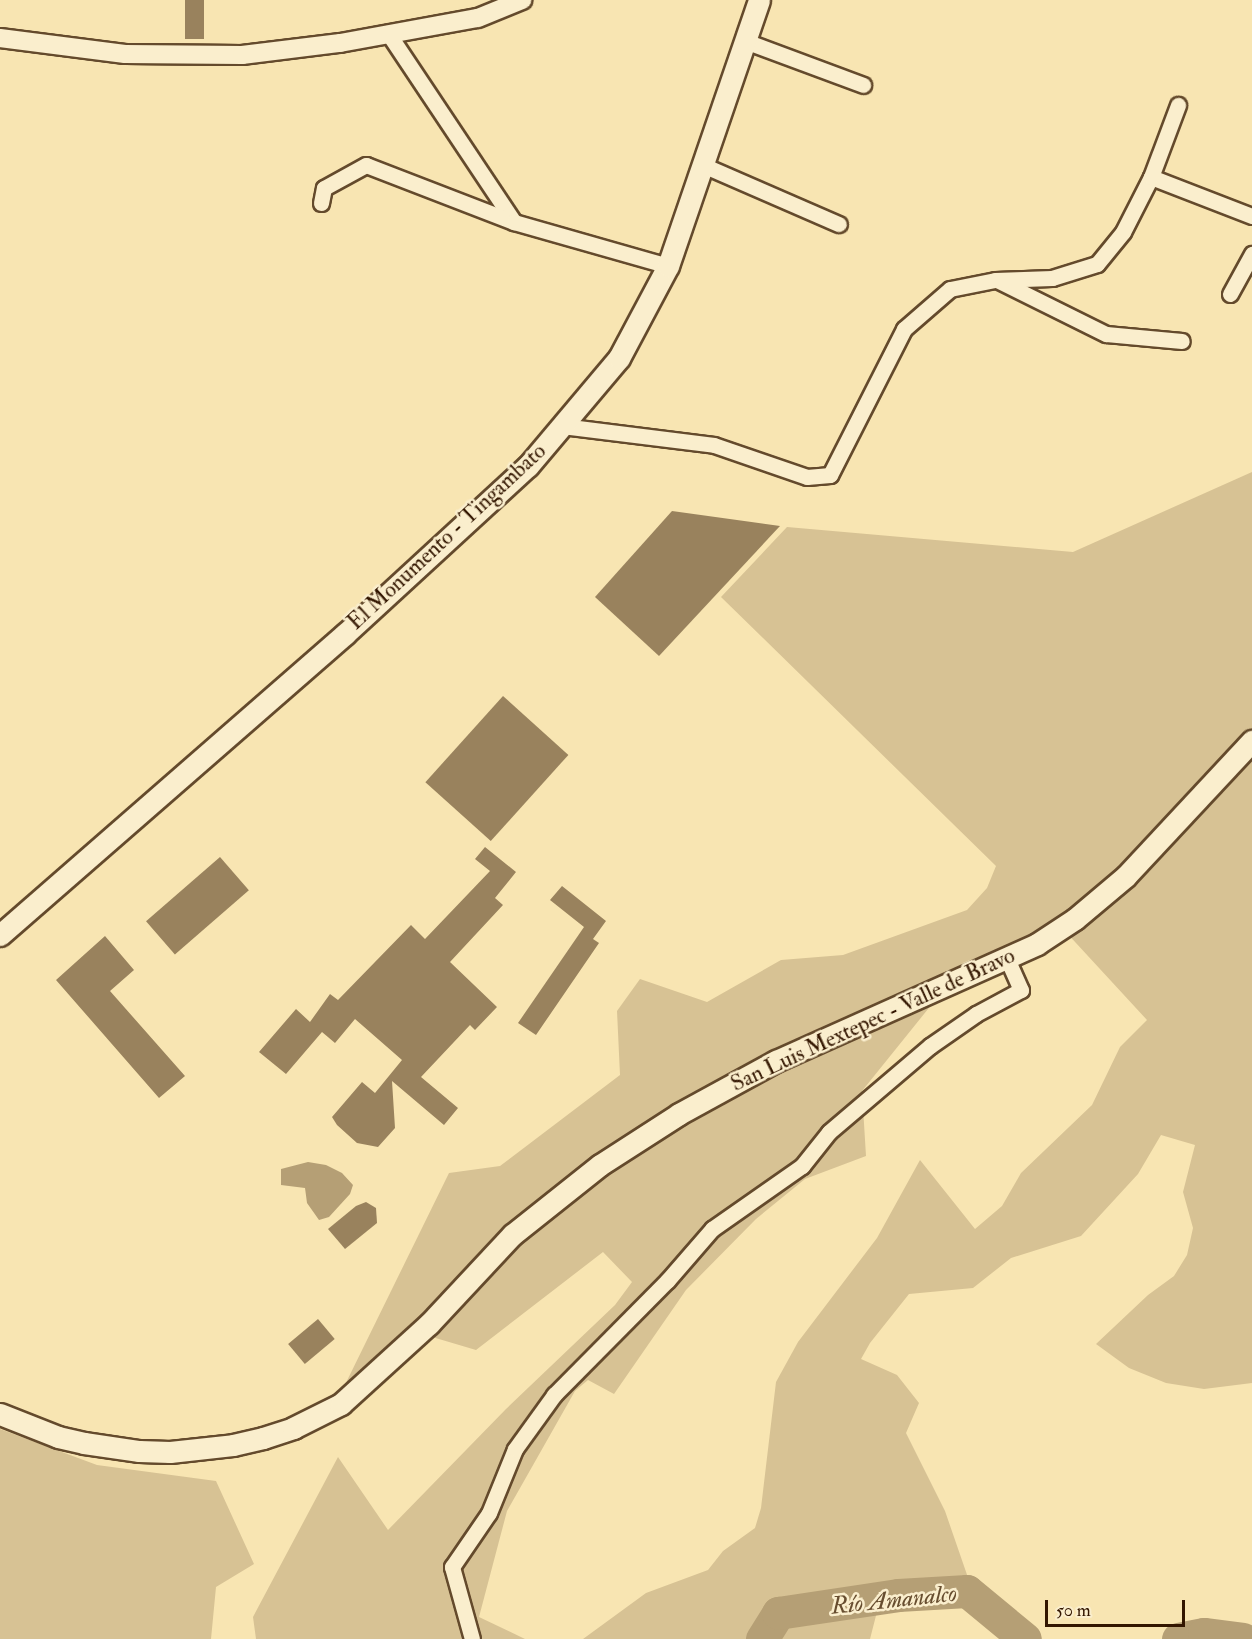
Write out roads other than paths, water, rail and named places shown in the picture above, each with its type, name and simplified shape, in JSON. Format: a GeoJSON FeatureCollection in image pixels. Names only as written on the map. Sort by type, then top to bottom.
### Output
{"type":"FeatureCollection","features":[{"type":"Feature","properties":{"kind":"main road","name":"El Monumento - Tingambato"},"geometry":{"type":"LineString","coordinates":[[0,935],[345,634],[528,466],[619,358],[668,266],[759,0]]}},
{"type":"Feature","properties":{"kind":"main road","name":"San Luis Mextepec - Valle de Bravo"},"geometry":{"type":"LineString","coordinates":[[0,1414],[58,1437],[139,1451],[170,1452],[233,1445],[293,1428],[341,1404],[429,1324],[512,1235],[600,1165],[679,1114],[776,1061],[1037,944],[1075,919],[1126,876],[1252,741]]}},
{"type":"Feature","properties":{"kind":"street"},"geometry":{"type":"LineString","coordinates":[[0,38],[125,54],[203,56],[291,50],[477,18],[522,0]]}},
{"type":"Feature","properties":{"kind":"street"},"geometry":{"type":"LineString","coordinates":[[388,33],[514,222]]}},
{"type":"Feature","properties":{"kind":"street"},"geometry":{"type":"LineString","coordinates":[[745,41],[863,85]]}},
{"type":"Feature","properties":{"kind":"street"},"geometry":{"type":"LineString","coordinates":[[562,426],[714,445],[807,477],[830,475],[904,328],[950,289],[996,280],[1052,278],[1097,264],[1123,232],[1151,177],[1178,105]]}},
{"type":"Feature","properties":{"kind":"street"},"geometry":{"type":"LineString","coordinates":[[321,203],[324,189],[366,165],[514,222],[668,266]]}},
{"type":"Feature","properties":{"kind":"street"},"geometry":{"type":"LineString","coordinates":[[703,165],[839,224]]}},
{"type":"Feature","properties":{"kind":"street"},"geometry":{"type":"LineString","coordinates":[[1151,177],[1252,216]]}},
{"type":"Feature","properties":{"kind":"street"},"geometry":{"type":"LineString","coordinates":[[1230,294],[1252,254]]}},
{"type":"Feature","properties":{"kind":"street"},"geometry":{"type":"LineString","coordinates":[[996,280],[1106,334],[1182,341]]}},
{"type":"Feature","properties":{"kind":"street"},"geometry":{"type":"LineString","coordinates":[[472,1639],[452,1568],[489,1513],[515,1449],[554,1395],[667,1281],[712,1230],[802,1166],[829,1131],[930,1046],[976,1014],[1021,990],[1007,958]]}},
{"type":"Feature","properties":{"kind":"waterway","name":"Río Amanalco"},"geometry":{"type":"LineString","coordinates":[[762,1639],[778,1613],[898,1595],[967,1591],[1025,1639]]}},
{"type":"Feature","properties":{"kind":"waterway","name":"Río Amanalco"},"geometry":{"type":"LineString","coordinates":[[1178,1639],[1204,1634],[1243,1639]]}}]}
